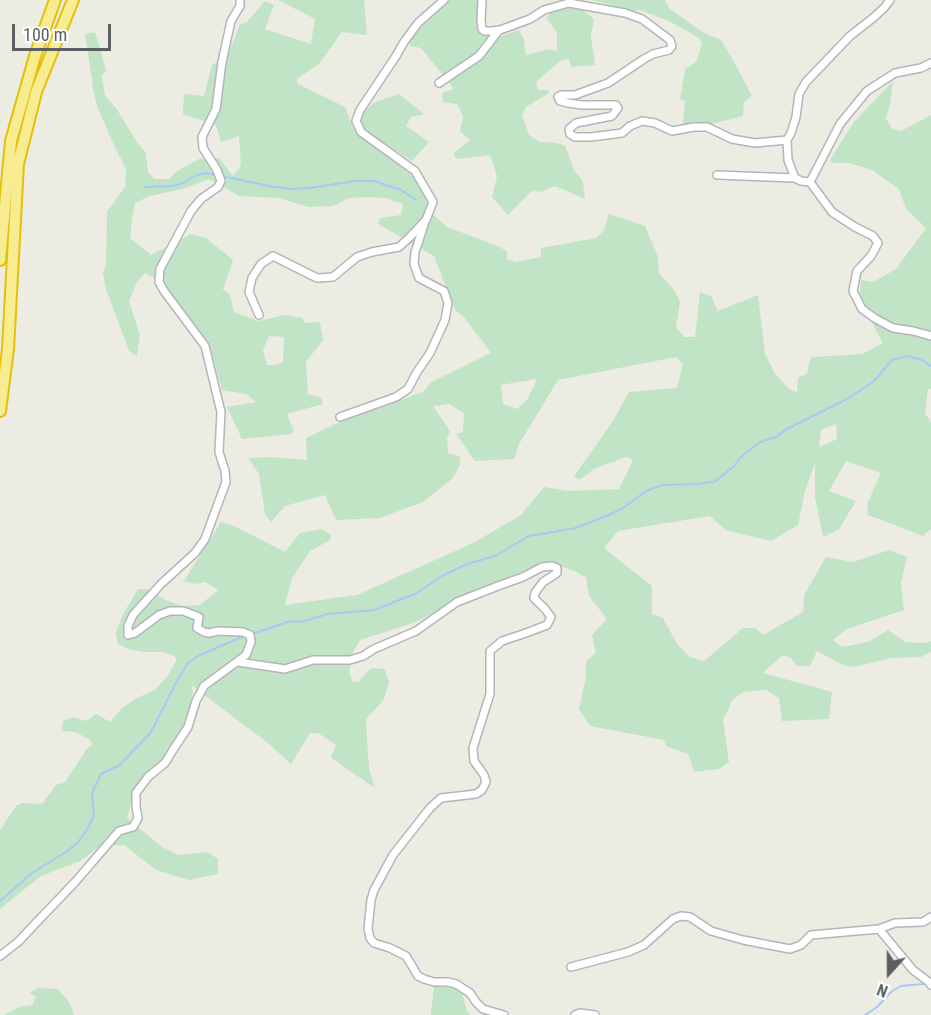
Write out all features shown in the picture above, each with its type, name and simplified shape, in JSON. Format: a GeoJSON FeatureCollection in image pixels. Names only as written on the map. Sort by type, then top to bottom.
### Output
{"type":"FeatureCollection","features":[{"type":"Feature","properties":{"kind":"highway"},"geometry":{"type":"LineString","coordinates":[[0,260],[11,141],[35,56],[55,0]]}},
{"type":"Feature","properties":{"kind":"highway"},"geometry":{"type":"LineString","coordinates":[[0,411],[8,349],[18,164],[36,92],[73,0]]}},
{"type":"Feature","properties":{"kind":"street"},"geometry":{"type":"LineString","coordinates":[[0,956],[18,942],[76,881],[119,831],[133,827],[138,818],[136,792],[148,777],[165,763],[188,727],[196,701],[204,687],[246,656],[251,642],[249,635],[243,632],[204,632],[197,628],[199,617],[183,611],[171,611],[159,615],[135,633],[128,635],[128,626],[133,615],[161,584],[195,553],[205,539],[226,482],[219,452],[221,412],[205,346],[159,282],[160,269],[191,211],[201,199],[218,187],[221,181],[203,148],[202,137],[216,109],[222,62],[231,21],[240,6],[240,0]]}},
{"type":"Feature","properties":{"kind":"street"},"geometry":{"type":"LineString","coordinates":[[340,417],[396,398],[408,389],[430,352],[445,320],[448,303],[444,291],[419,278],[414,264],[415,252],[433,202],[415,171],[361,132],[356,121],[360,110],[404,42],[418,23],[444,0]]}},
{"type":"Feature","properties":{"kind":"street"},"geometry":{"type":"LineString","coordinates":[[482,0],[482,29],[484,31],[500,30],[530,19],[543,10],[569,3],[612,9],[642,19],[670,40],[672,46],[669,50],[653,54],[608,83],[575,95],[558,97],[560,101],[568,103],[616,105],[618,108],[612,116],[576,123],[569,129],[570,134],[575,137],[622,133],[630,126],[642,122],[655,123],[672,131],[707,127],[732,139],[755,143],[787,140]]}},
{"type":"Feature","properties":{"kind":"street"},"geometry":{"type":"LineString","coordinates":[[795,178],[788,160],[787,140],[796,117],[799,94],[806,82],[849,36],[873,18],[890,0]]}},
{"type":"Feature","properties":{"kind":"street"},"geometry":{"type":"LineString","coordinates":[[439,83],[479,56],[500,30]]}},
{"type":"Feature","properties":{"kind":"street"},"geometry":{"type":"LineString","coordinates":[[810,182],[840,124],[867,91],[895,73],[921,68],[931,63]]}},
{"type":"Feature","properties":{"kind":"street"},"geometry":{"type":"LineString","coordinates":[[717,176],[795,178],[810,182],[832,212],[873,236],[878,243],[871,256],[857,271],[853,291],[862,309],[893,328],[931,336]]}},
{"type":"Feature","properties":{"kind":"street"},"geometry":{"type":"LineString","coordinates":[[259,315],[249,292],[250,285],[261,264],[273,255],[317,278],[333,277],[357,257],[399,246],[426,220]]}},
{"type":"Feature","properties":{"kind":"street"},"geometry":{"type":"LineString","coordinates":[[238,662],[285,669],[313,660],[350,660],[416,631],[457,602],[523,577],[542,567],[556,568],[557,573],[543,582],[534,598],[550,617],[547,625],[502,641],[490,651],[490,693],[473,748],[474,761],[486,782],[482,790],[476,794],[441,798],[430,808],[393,855],[371,900],[369,929],[370,938],[374,943],[406,956],[418,976],[435,982],[456,984],[470,993],[483,1009],[504,1015]]}},
{"type":"Feature","properties":{"kind":"street"},"geometry":{"type":"LineString","coordinates":[[571,968],[628,952],[644,945],[673,919],[681,916],[690,917],[711,932],[790,949],[801,945],[811,934],[879,929],[895,923],[927,924],[931,917]]}},
{"type":"Feature","properties":{"kind":"street"},"geometry":{"type":"LineString","coordinates":[[879,929],[914,970],[931,985]]}},
{"type":"Feature","properties":{"kind":"street"},"geometry":{"type":"LineString","coordinates":[[575,1015],[580,1013],[595,1015]]}},
{"type":"Feature","properties":{"kind":"green space"},"geometry":{"type":"Polygon","coordinates":[[[278,0],[364,0],[367,35],[342,32],[319,64],[297,79],[298,84],[345,107],[354,130],[416,179],[428,199],[426,208],[447,227],[507,251],[507,259],[516,262],[541,257],[541,248],[596,238],[604,230],[609,214],[645,226],[658,257],[659,273],[675,291],[680,302],[676,327],[684,337],[695,337],[700,292],[711,296],[718,311],[758,295],[765,354],[775,374],[790,390],[797,392],[798,378],[807,374],[812,357],[862,354],[883,343],[860,293],[861,280],[873,282],[896,269],[926,228],[906,209],[899,189],[872,170],[850,163],[832,163],[830,160],[853,123],[893,81],[886,118],[892,129],[901,131],[931,115],[931,389],[928,389],[925,413],[931,423],[931,529],[923,536],[868,515],[867,504],[881,473],[846,461],[829,491],[856,501],[839,529],[823,537],[815,497],[815,463],[805,491],[798,525],[771,541],[726,530],[710,516],[618,531],[604,548],[652,586],[652,614],[663,618],[677,644],[690,657],[704,661],[743,628],[755,628],[763,635],[803,612],[804,595],[826,557],[853,562],[889,550],[907,557],[901,583],[904,610],[847,629],[833,640],[842,647],[868,642],[888,630],[905,642],[931,641],[931,652],[921,657],[892,658],[853,667],[841,664],[817,651],[810,666],[797,666],[791,658],[783,655],[763,673],[832,692],[829,719],[782,721],[779,698],[766,690],[744,692],[733,699],[723,720],[729,762],[719,769],[694,772],[688,754],[666,746],[664,740],[590,726],[579,709],[586,676],[586,661],[596,653],[592,635],[607,619],[589,596],[586,577],[553,563],[544,562],[471,593],[416,622],[360,640],[353,652],[349,673],[353,682],[359,681],[371,668],[385,669],[389,683],[383,701],[366,719],[369,769],[375,788],[331,758],[336,745],[318,733],[310,733],[291,764],[269,744],[191,685],[193,692],[186,724],[160,763],[142,778],[135,789],[127,818],[162,847],[179,855],[208,852],[218,859],[218,874],[189,880],[156,870],[124,845],[101,846],[80,861],[41,876],[0,909],[0,830],[16,806],[22,803],[42,804],[56,785],[65,782],[86,750],[93,744],[89,739],[75,732],[62,731],[63,721],[74,717],[86,721],[96,714],[110,722],[121,709],[156,689],[169,674],[177,659],[162,652],[144,652],[118,644],[116,632],[123,614],[138,589],[148,589],[166,600],[183,606],[200,605],[218,590],[205,582],[195,584],[184,581],[221,522],[234,526],[285,552],[300,533],[322,529],[331,535],[330,540],[310,551],[292,578],[285,605],[357,595],[475,542],[521,515],[544,487],[568,491],[619,489],[633,460],[626,457],[594,469],[579,480],[574,476],[613,421],[629,392],[677,388],[683,364],[676,357],[558,380],[519,444],[514,459],[475,461],[456,434],[463,432],[464,413],[449,404],[433,406],[450,431],[447,438],[448,453],[460,457],[460,465],[453,478],[423,502],[380,518],[336,520],[325,495],[285,506],[271,522],[265,514],[259,474],[248,458],[307,460],[306,438],[338,423],[423,392],[431,382],[491,353],[464,317],[455,310],[434,256],[378,224],[380,218],[401,215],[403,204],[386,198],[367,197],[349,198],[333,206],[309,207],[278,198],[239,196],[209,179],[183,189],[150,196],[135,203],[130,238],[151,255],[191,234],[206,238],[233,260],[223,290],[230,294],[234,312],[258,321],[285,315],[302,318],[305,323],[320,322],[323,340],[306,362],[308,395],[321,397],[323,404],[287,414],[294,431],[291,434],[242,439],[227,407],[256,402],[246,394],[222,390],[209,342],[188,318],[164,282],[145,273],[137,282],[129,301],[140,335],[137,356],[129,351],[106,289],[103,273],[106,264],[107,212],[125,187],[126,169],[97,106],[85,34],[95,32],[106,70],[102,76],[105,96],[116,108],[146,153],[148,172],[154,179],[169,179],[177,171],[199,159],[219,158],[233,176],[241,165],[239,136],[221,142],[216,125],[183,114],[184,94],[204,96],[212,65],[228,55],[240,24],[246,23],[265,1],[274,5],[265,29],[311,44],[315,19],[278,0]],[[269,336],[263,350],[267,365],[275,365],[283,362],[284,337],[269,336]],[[537,379],[501,385],[503,404],[517,409],[527,400],[537,379]],[[836,424],[821,430],[819,447],[837,439],[836,424]]]}},
{"type":"Feature","properties":{"kind":"green space"},"geometry":{"type":"Polygon","coordinates":[[[450,0],[477,0],[479,10],[476,25],[480,35],[501,36],[519,30],[524,39],[526,55],[549,49],[557,51],[557,32],[546,18],[554,10],[567,8],[583,10],[594,19],[591,36],[595,65],[571,67],[569,59],[560,61],[536,82],[538,90],[549,90],[549,93],[526,107],[522,115],[529,135],[540,142],[565,146],[574,170],[583,181],[585,199],[555,186],[541,192],[532,191],[508,215],[492,197],[497,176],[490,155],[457,159],[453,154],[470,140],[460,131],[463,116],[457,104],[443,102],[442,93],[454,89],[421,48],[410,46],[411,37],[450,0]]]}},
{"type":"Feature","properties":{"kind":"green space"},"geometry":{"type":"Polygon","coordinates":[[[592,0],[665,0],[670,9],[704,33],[721,40],[752,96],[744,102],[743,116],[707,125],[683,124],[685,101],[680,99],[685,69],[696,62],[702,44],[699,38],[669,21],[640,10],[633,11],[592,0]]]}},
{"type":"Feature","properties":{"kind":"green space"},"geometry":{"type":"Polygon","coordinates":[[[399,94],[424,114],[411,117],[406,126],[429,142],[412,161],[371,135],[364,128],[361,120],[363,113],[373,103],[399,94]]]}},
{"type":"Feature","properties":{"kind":"green space"},"geometry":{"type":"Polygon","coordinates":[[[434,985],[450,986],[462,993],[470,1015],[431,1015],[434,985]]]}},
{"type":"Feature","properties":{"kind":"green space"},"geometry":{"type":"Polygon","coordinates":[[[38,988],[58,989],[69,1002],[74,1015],[4,1015],[20,1007],[32,1005],[36,997],[30,993],[38,988]]]}},
{"type":"Feature","properties":{"kind":"waterway"},"geometry":{"type":"LineString","coordinates":[[145,187],[181,184],[206,173],[216,175]]}},
{"type":"Feature","properties":{"kind":"waterway"},"geometry":{"type":"LineString","coordinates":[[221,176],[291,189],[355,181],[374,181],[401,190],[416,200]]}},
{"type":"Feature","properties":{"kind":"waterway"},"geometry":{"type":"LineString","coordinates":[[255,633],[288,622],[304,621],[328,614],[374,610],[417,593],[442,576],[467,564],[495,556],[529,536],[576,528],[611,514],[646,491],[662,485],[714,482],[760,442],[776,437],[785,430],[847,399],[874,381],[892,360],[907,356],[922,360],[931,366]]}},
{"type":"Feature","properties":{"kind":"waterway"},"geometry":{"type":"LineString","coordinates":[[0,901],[32,873],[77,843],[87,830],[94,815],[92,793],[101,774],[120,765],[151,732],[188,663],[200,655],[242,637]]}},
{"type":"Feature","properties":{"kind":"waterway"},"geometry":{"type":"LineString","coordinates":[[865,1015],[901,986],[924,984]]}}]}
